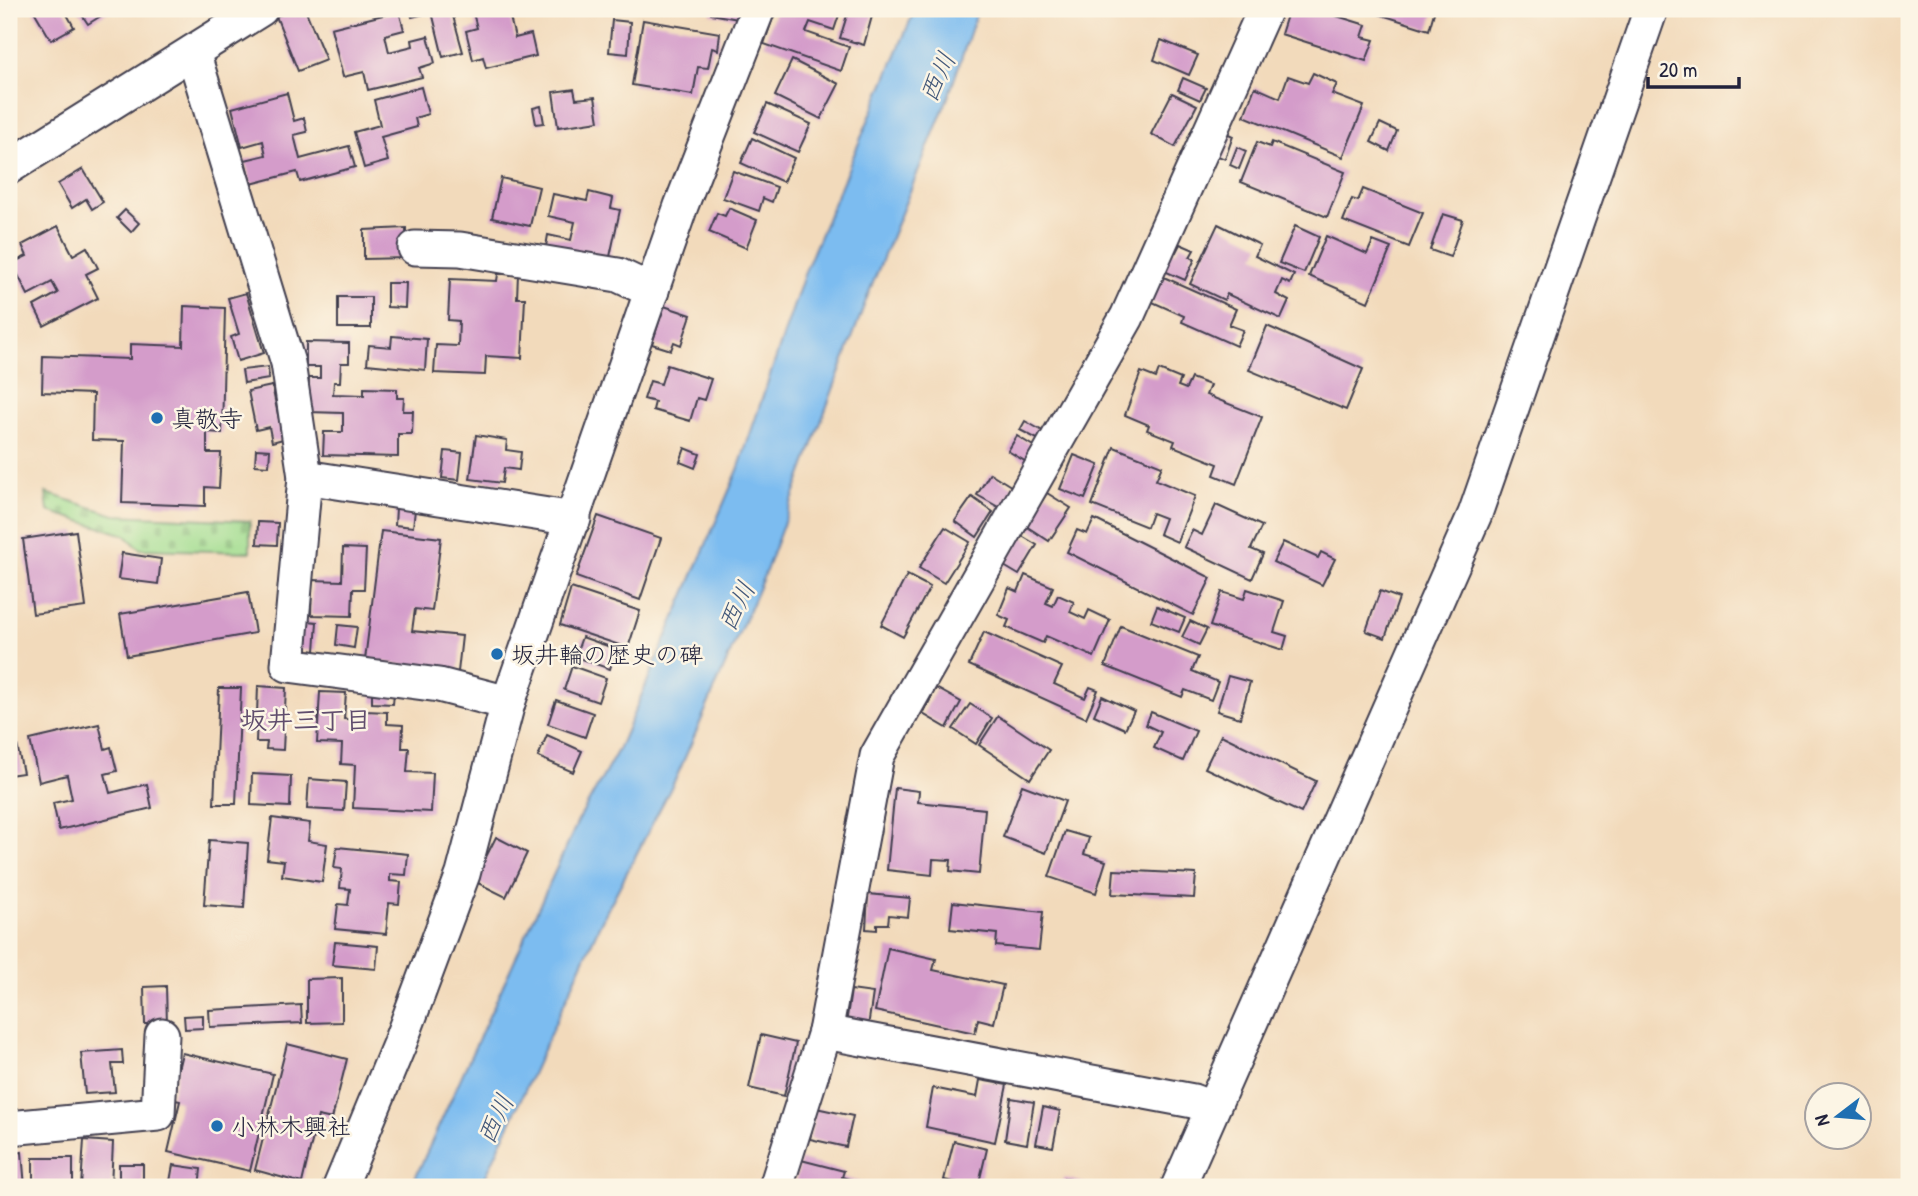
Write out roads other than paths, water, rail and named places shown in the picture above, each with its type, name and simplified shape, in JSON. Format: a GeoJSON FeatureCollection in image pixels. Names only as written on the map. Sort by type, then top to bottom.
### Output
{"type":"FeatureCollection","features":[{"type":"Feature","properties":{"kind":"street"},"geometry":{"type":"LineString","coordinates":[[340,1187],[399,1045],[463,874],[508,703],[681,206],[758,9]]}},
{"type":"Feature","properties":{"kind":"street"},"geometry":{"type":"LineString","coordinates":[[776,1187],[825,1032],[877,756],[1127,317],[1265,9]]}},
{"type":"Feature","properties":{"kind":"street"},"geometry":{"type":"LineString","coordinates":[[1178,1187],[1475,514],[1651,9]]}},
{"type":"Feature","properties":{"kind":"street"},"geometry":{"type":"LineString","coordinates":[[9,165],[257,10]]}},
{"type":"Feature","properties":{"kind":"street"},"geometry":{"type":"LineString","coordinates":[[193,52],[288,363],[305,477],[288,665],[439,685],[508,703]]}},
{"type":"Feature","properties":{"kind":"street"},"geometry":{"type":"LineString","coordinates":[[415,247],[460,249],[618,275],[652,291]]}},
{"type":"Feature","properties":{"kind":"street"},"geometry":{"type":"LineString","coordinates":[[305,477],[574,519]]}},
{"type":"Feature","properties":{"kind":"street"},"geometry":{"type":"LineString","coordinates":[[825,1032],[1193,1101],[1212,1108]]}},
{"type":"Feature","properties":{"kind":"street"},"geometry":{"type":"LineString","coordinates":[[9,1128],[158,1114],[162,1034]]}},
{"type":"Feature","properties":{"kind":"water","name":"西川"},"geometry":{"type":"Polygon","coordinates":[[[915,9],[978,9],[949,95],[868,295],[766,571],[677,776],[600,924],[481,1187],[411,1187],[578,821],[618,750],[738,470],[806,269],[915,9]]]}},
{"type":"Feature","properties":{"kind":"place","name":"真敬寺"},"geometry":{"type":"Point","coordinates":[157,418]}},
{"type":"Feature","properties":{"kind":"place","name":"坂井輪の歴史の碑"},"geometry":{"type":"Point","coordinates":[497,654]}},
{"type":"Feature","properties":{"kind":"place","name":"小林木興社"},"geometry":{"type":"Point","coordinates":[217,1126]}},
{"type":"Feature","properties":{"kind":"district","name":"坂井三丁目"},"geometry":{"type":"Point","coordinates":[306,719]}}]}
